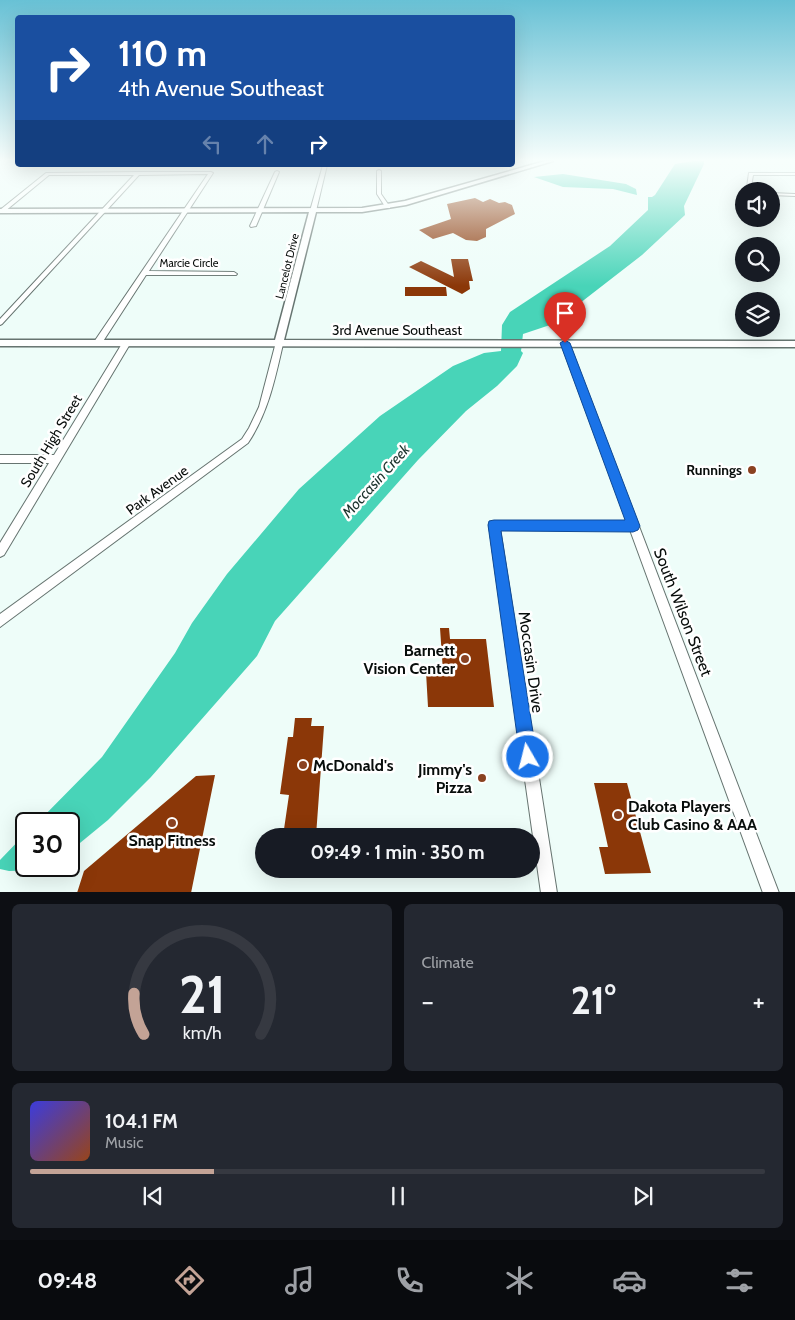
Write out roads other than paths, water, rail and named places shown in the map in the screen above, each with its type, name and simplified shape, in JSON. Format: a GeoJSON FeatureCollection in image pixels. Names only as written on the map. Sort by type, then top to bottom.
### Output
{"type":"FeatureCollection","features":[{"type":"Feature","properties":{"kind":"street"},"geometry":{"type":"LineString","coordinates":[[1,211],[12,203]]}},
{"type":"Feature","properties":{"kind":"street"},"geometry":{"type":"LineString","coordinates":[[0,323],[112,203]]}},
{"type":"Feature","properties":{"kind":"street"},"geometry":{"type":"LineString","coordinates":[[97,344],[192,203]]}},
{"type":"Feature","properties":{"kind":"street"},"geometry":{"type":"LineString","coordinates":[[253,226],[264,203]]}},
{"type":"Feature","properties":{"kind":"street","name":"Lancelot Drive"},"geometry":{"type":"LineString","coordinates":[[279,344],[315,203]]}},
{"type":"Feature","properties":{"kind":"street"},"geometry":{"type":"LineString","coordinates":[[385,203],[388,206]]}},
{"type":"Feature","properties":{"kind":"street"},"geometry":{"type":"LineString","coordinates":[[1,211],[362,210],[404,203]]}},
{"type":"Feature","properties":{"kind":"street","name":"Marcie Circle"},"geometry":{"type":"LineString","coordinates":[[144,273],[234,274]]}},
{"type":"Feature","properties":{"kind":"street","name":"3rd Avenue Southeast"},"geometry":{"type":"LineString","coordinates":[[0,343],[795,344]]}},
{"type":"Feature","properties":{"kind":"street","name":"South Wilson Street"},"geometry":{"type":"LineString","coordinates":[[565,343],[771,892]]}},
{"type":"Feature","properties":{"kind":"street","name":"South High Street"},"geometry":{"type":"LineString","coordinates":[[0,552],[126,344]]}},
{"type":"Feature","properties":{"kind":"street","name":"Park Avenue"},"geometry":{"type":"LineString","coordinates":[[0,621],[245,441],[254,429],[261,413],[279,344]]}},
{"type":"Feature","properties":{"kind":"street"},"geometry":{"type":"LineString","coordinates":[[0,459],[56,459]]}},
{"type":"Feature","properties":{"kind":"street"},"geometry":{"type":"LineString","coordinates":[[494,525],[633,526]]}},
{"type":"Feature","properties":{"kind":"street","name":"Moccasin Drive"},"geometry":{"type":"LineString","coordinates":[[494,525],[549,892]]}},
{"type":"Feature","properties":{"kind":"water","name":"Moccasin Creek"},"geometry":{"type":"Polygon","coordinates":[[[648,203],[686,203],[685,215],[642,255],[553,324],[523,334],[521,351],[523,353],[517,366],[497,386],[466,411],[418,460],[275,621],[257,656],[151,777],[108,820],[80,843],[80,812],[48,812],[102,757],[175,653],[192,623],[227,574],[299,489],[380,416],[453,366],[484,353],[501,351],[502,325],[510,312],[610,246],[648,210],[648,203]]]}},
{"type":"Feature","properties":{"kind":"water"},"geometry":{"type":"Polygon","coordinates":[[[15,844],[15,871],[0,869],[0,860],[15,844]]]}},
{"type":"Feature","properties":{"kind":"place","name":"Runnings"},"geometry":{"type":"Point","coordinates":[752,470]}},
{"type":"Feature","properties":{"kind":"place","name":"Barnett Vision Center"},"geometry":{"type":"Point","coordinates":[465,659]}},
{"type":"Feature","properties":{"kind":"place","name":"McDonald's"},"geometry":{"type":"Point","coordinates":[303,765]}},
{"type":"Feature","properties":{"kind":"place","name":"Jimmy's Pizza"},"geometry":{"type":"Point","coordinates":[482,778]}},
{"type":"Feature","properties":{"kind":"place","name":"Dakota Players Club Casino & AAA"},"geometry":{"type":"Point","coordinates":[618,815]}},
{"type":"Feature","properties":{"kind":"place","name":"Snap Fitness"},"geometry":{"type":"Point","coordinates":[172,823]}}]}
